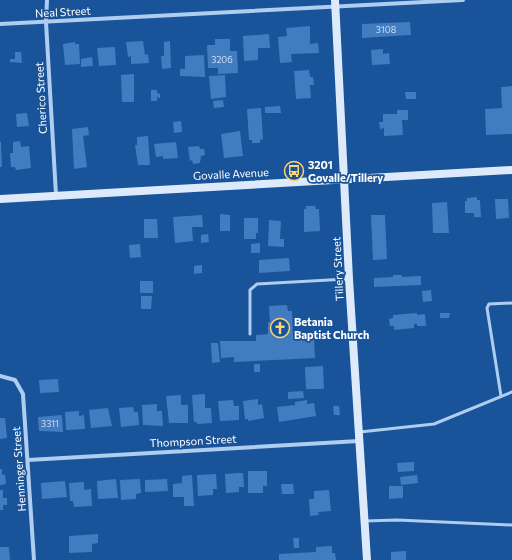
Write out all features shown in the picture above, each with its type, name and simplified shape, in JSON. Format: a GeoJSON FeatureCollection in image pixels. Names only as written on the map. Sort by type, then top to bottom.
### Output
{"type":"FeatureCollection","features":[{"type":"Feature","properties":{"kind":"street","name":"Cherico Street"},"geometry":{"type":"LineString","coordinates":[[47,0],[46,22],[56,196]]}},
{"type":"Feature","properties":{"kind":"street","name":"Neal Street"},"geometry":{"type":"LineString","coordinates":[[0,24],[335,3],[463,0]]}},
{"type":"Feature","properties":{"kind":"street","name":"Tillery Street"},"geometry":{"type":"LineString","coordinates":[[335,3],[349,279],[367,560]]}},
{"type":"Feature","properties":{"kind":"street","name":"Govalle Avenue"},"geometry":{"type":"LineString","coordinates":[[0,199],[345,178],[512,170]]}},
{"type":"Feature","properties":{"kind":"street","name":"Henninger Street"},"geometry":{"type":"LineString","coordinates":[[0,376],[15,380],[23,394],[34,560]]}},
{"type":"Feature","properties":{"kind":"street","name":"Thompson Street"},"geometry":{"type":"LineString","coordinates":[[28,460],[359,441]]}},
{"type":"Feature","properties":{"kind":"lane"},"geometry":{"type":"LineString","coordinates":[[250,334],[250,290],[257,284],[349,279]]}},
{"type":"Feature","properties":{"kind":"lane"},"geometry":{"type":"LineString","coordinates":[[501,396],[487,308],[489,304],[512,302]]}},
{"type":"Feature","properties":{"kind":"lane"},"geometry":{"type":"LineString","coordinates":[[358,432],[434,424],[479,407],[512,392]]}},
{"type":"Feature","properties":{"kind":"lane"},"geometry":{"type":"LineString","coordinates":[[365,522],[397,520],[512,525]]}},
{"type":"Feature","properties":{"kind":"building"},"geometry":{"type":"Polygon","coordinates":[[[410,22],[411,35],[362,38],[362,24],[410,22]]]}},
{"type":"Feature","properties":{"kind":"building"},"geometry":{"type":"Polygon","coordinates":[[[310,26],[310,44],[318,43],[319,53],[291,54],[292,62],[280,63],[278,37],[287,36],[286,28],[310,26]]]}},
{"type":"Feature","properties":{"kind":"building"},"geometry":{"type":"Polygon","coordinates":[[[269,34],[270,48],[258,48],[258,60],[244,61],[243,36],[269,34]]]}},
{"type":"Feature","properties":{"kind":"building"},"geometry":{"type":"Polygon","coordinates":[[[215,39],[230,39],[230,51],[237,51],[238,73],[218,74],[218,68],[208,68],[207,45],[215,45],[215,39]]]}},
{"type":"Feature","properties":{"kind":"building"},"geometry":{"type":"Polygon","coordinates":[[[143,41],[145,55],[148,54],[149,63],[131,64],[131,56],[128,57],[126,42],[143,41]]]}},
{"type":"Feature","properties":{"kind":"building"},"geometry":{"type":"Polygon","coordinates":[[[170,41],[171,68],[162,69],[161,56],[164,56],[164,42],[170,41]]]}},
{"type":"Feature","properties":{"kind":"building"},"geometry":{"type":"Polygon","coordinates":[[[75,42],[75,44],[79,44],[80,64],[65,65],[63,44],[75,42]]]}},
{"type":"Feature","properties":{"kind":"building"},"geometry":{"type":"Polygon","coordinates":[[[115,47],[116,65],[99,66],[97,48],[115,47]]]}},
{"type":"Feature","properties":{"kind":"building"},"geometry":{"type":"Polygon","coordinates":[[[383,49],[383,54],[389,53],[390,64],[372,65],[371,50],[383,49]]]}},
{"type":"Feature","properties":{"kind":"building"},"geometry":{"type":"Polygon","coordinates":[[[15,52],[21,52],[22,63],[10,62],[10,59],[15,59],[15,52]]]}},
{"type":"Feature","properties":{"kind":"building"},"geometry":{"type":"Polygon","coordinates":[[[204,55],[205,77],[180,76],[180,69],[185,69],[185,56],[204,55]]]}},
{"type":"Feature","properties":{"kind":"building"},"geometry":{"type":"Polygon","coordinates":[[[92,57],[93,66],[81,67],[81,59],[92,57]]]}},
{"type":"Feature","properties":{"kind":"building"},"geometry":{"type":"Polygon","coordinates":[[[309,70],[310,77],[313,77],[314,85],[310,85],[311,98],[296,99],[294,71],[309,70]]]}},
{"type":"Feature","properties":{"kind":"building"},"geometry":{"type":"Polygon","coordinates":[[[134,74],[134,102],[122,102],[121,75],[134,74]]]}},
{"type":"Feature","properties":{"kind":"building"},"geometry":{"type":"Polygon","coordinates":[[[225,75],[226,97],[211,99],[209,76],[225,75]]]}},
{"type":"Feature","properties":{"kind":"building"},"geometry":{"type":"Polygon","coordinates":[[[512,86],[512,134],[486,135],[485,109],[502,108],[501,87],[512,86]]]}},
{"type":"Feature","properties":{"kind":"building"},"geometry":{"type":"Polygon","coordinates":[[[151,90],[157,90],[157,93],[160,94],[160,98],[157,97],[157,101],[151,101],[151,90]]]}},
{"type":"Feature","properties":{"kind":"building"},"geometry":{"type":"Polygon","coordinates":[[[405,92],[416,92],[416,99],[406,99],[405,92]]]}},
{"type":"Feature","properties":{"kind":"building"},"geometry":{"type":"Polygon","coordinates":[[[223,100],[224,107],[214,108],[213,101],[223,100]]]}},
{"type":"Feature","properties":{"kind":"building"},"geometry":{"type":"Polygon","coordinates":[[[280,106],[281,113],[265,113],[265,107],[280,106]]]}},
{"type":"Feature","properties":{"kind":"building"},"geometry":{"type":"Polygon","coordinates":[[[261,108],[263,139],[260,140],[260,143],[252,143],[252,140],[249,140],[247,109],[261,108]]]}},
{"type":"Feature","properties":{"kind":"building"},"geometry":{"type":"Polygon","coordinates":[[[397,110],[408,110],[408,120],[402,120],[403,135],[384,136],[384,128],[380,129],[379,122],[383,122],[383,114],[397,114],[397,110]]]}},
{"type":"Feature","properties":{"kind":"building"},"geometry":{"type":"Polygon","coordinates":[[[27,113],[29,126],[17,127],[16,114],[27,113]]]}},
{"type":"Feature","properties":{"kind":"building"},"geometry":{"type":"Polygon","coordinates":[[[181,121],[182,132],[174,133],[173,122],[181,121]]]}},
{"type":"Feature","properties":{"kind":"building"},"geometry":{"type":"Polygon","coordinates":[[[88,127],[89,135],[83,136],[87,167],[74,169],[72,129],[88,127]]]}},
{"type":"Feature","properties":{"kind":"building"},"geometry":{"type":"Polygon","coordinates":[[[240,131],[243,156],[224,158],[221,134],[240,131]]]}},
{"type":"Feature","properties":{"kind":"building"},"geometry":{"type":"Polygon","coordinates":[[[148,136],[150,165],[138,165],[135,145],[137,145],[137,137],[148,136]]]}},
{"type":"Feature","properties":{"kind":"building"},"geometry":{"type":"Polygon","coordinates":[[[20,141],[21,147],[29,146],[31,168],[16,170],[15,167],[11,167],[10,153],[13,153],[13,142],[20,141]]]}},
{"type":"Feature","properties":{"kind":"building"},"geometry":{"type":"Polygon","coordinates":[[[1,142],[2,167],[0,167],[1,142]]]}},
{"type":"Feature","properties":{"kind":"building"},"geometry":{"type":"Polygon","coordinates":[[[176,142],[178,158],[163,159],[163,156],[156,157],[154,144],[176,142]]]}},
{"type":"Feature","properties":{"kind":"building"},"geometry":{"type":"Polygon","coordinates":[[[199,146],[200,149],[204,149],[205,155],[201,156],[200,163],[193,164],[192,160],[190,161],[188,147],[199,146]]]}},
{"type":"Feature","properties":{"kind":"building"},"geometry":{"type":"Polygon","coordinates":[[[477,197],[477,200],[480,200],[481,217],[474,217],[474,213],[465,213],[465,201],[467,201],[467,198],[477,197]]]}},
{"type":"Feature","properties":{"kind":"building"},"geometry":{"type":"Polygon","coordinates":[[[495,199],[508,199],[509,218],[496,219],[495,199]]]}},
{"type":"Feature","properties":{"kind":"building"},"geometry":{"type":"Polygon","coordinates":[[[447,202],[449,233],[433,233],[432,203],[447,202]]]}},
{"type":"Feature","properties":{"kind":"building"},"geometry":{"type":"Polygon","coordinates":[[[306,206],[315,206],[316,209],[319,209],[320,231],[304,232],[304,209],[306,209],[306,206]]]}},
{"type":"Feature","properties":{"kind":"building"},"geometry":{"type":"Polygon","coordinates":[[[220,214],[230,215],[230,231],[220,231],[220,214]]]}},
{"type":"Feature","properties":{"kind":"building"},"geometry":{"type":"Polygon","coordinates":[[[202,215],[203,227],[192,227],[193,241],[175,243],[173,217],[202,215]]]}},
{"type":"Feature","properties":{"kind":"building"},"geometry":{"type":"Polygon","coordinates":[[[371,215],[385,215],[387,259],[373,260],[371,215]]]}},
{"type":"Feature","properties":{"kind":"building"},"geometry":{"type":"Polygon","coordinates":[[[244,218],[258,218],[258,233],[256,233],[256,239],[244,239],[244,218]]]}},
{"type":"Feature","properties":{"kind":"building"},"geometry":{"type":"Polygon","coordinates":[[[144,219],[157,219],[158,238],[144,238],[144,219]]]}},
{"type":"Feature","properties":{"kind":"building"},"geometry":{"type":"Polygon","coordinates":[[[269,220],[281,221],[280,239],[284,239],[284,247],[268,246],[269,220]]]}},
{"type":"Feature","properties":{"kind":"building"},"geometry":{"type":"Polygon","coordinates":[[[208,234],[209,242],[201,243],[201,235],[208,234]]]}},
{"type":"Feature","properties":{"kind":"building"},"geometry":{"type":"Polygon","coordinates":[[[260,243],[260,253],[251,253],[251,244],[260,243]]]}},
{"type":"Feature","properties":{"kind":"building"},"geometry":{"type":"Polygon","coordinates":[[[140,244],[141,257],[130,258],[129,245],[140,244]]]}},
{"type":"Feature","properties":{"kind":"building"},"geometry":{"type":"Polygon","coordinates":[[[289,258],[290,271],[259,273],[259,260],[289,258]]]}},
{"type":"Feature","properties":{"kind":"building"},"geometry":{"type":"Polygon","coordinates":[[[202,265],[202,273],[194,274],[194,266],[202,265]]]}},
{"type":"Feature","properties":{"kind":"building"},"geometry":{"type":"Polygon","coordinates":[[[393,275],[402,275],[402,277],[421,276],[421,285],[374,287],[374,278],[393,277],[393,275]]]}},
{"type":"Feature","properties":{"kind":"building"},"geometry":{"type":"Polygon","coordinates":[[[140,281],[153,281],[153,293],[140,293],[140,281]]]}},
{"type":"Feature","properties":{"kind":"building"},"geometry":{"type":"Polygon","coordinates":[[[431,290],[432,301],[423,302],[422,291],[431,290]]]}},
{"type":"Feature","properties":{"kind":"building"},"geometry":{"type":"Polygon","coordinates":[[[141,296],[152,296],[151,309],[141,309],[141,296]]]}},
{"type":"Feature","properties":{"kind":"building","name":"Betania Baptist Church"},"geometry":{"type":"Polygon","coordinates":[[[287,305],[288,311],[292,311],[293,336],[302,335],[302,339],[314,339],[315,358],[234,362],[234,357],[221,358],[220,341],[256,341],[256,335],[268,334],[268,322],[270,322],[269,306],[287,305]]]}},
{"type":"Feature","properties":{"kind":"building"},"geometry":{"type":"Polygon","coordinates":[[[417,313],[417,315],[425,314],[426,326],[417,326],[417,324],[414,324],[414,328],[394,330],[394,326],[390,326],[389,319],[393,318],[393,315],[417,313]]]}},
{"type":"Feature","properties":{"kind":"building"},"geometry":{"type":"Polygon","coordinates":[[[440,313],[450,313],[449,318],[440,318],[440,313]]]}},
{"type":"Feature","properties":{"kind":"building"},"geometry":{"type":"Polygon","coordinates":[[[211,343],[218,343],[220,362],[212,363],[211,343]]]}},
{"type":"Feature","properties":{"kind":"building"},"geometry":{"type":"Polygon","coordinates":[[[254,364],[260,364],[260,372],[254,372],[254,364]]]}},
{"type":"Feature","properties":{"kind":"building"},"geometry":{"type":"Polygon","coordinates":[[[323,366],[324,389],[306,389],[305,367],[323,366]]]}},
{"type":"Feature","properties":{"kind":"building"},"geometry":{"type":"Polygon","coordinates":[[[58,379],[59,392],[40,393],[39,380],[58,379]]]}},
{"type":"Feature","properties":{"kind":"building"},"geometry":{"type":"Polygon","coordinates":[[[303,391],[304,398],[288,399],[288,392],[303,391]]]}},
{"type":"Feature","properties":{"kind":"building"},"geometry":{"type":"Polygon","coordinates":[[[205,394],[205,408],[211,408],[212,423],[197,424],[197,422],[194,422],[192,395],[205,394]]]}},
{"type":"Feature","properties":{"kind":"building"},"geometry":{"type":"Polygon","coordinates":[[[181,395],[181,405],[188,405],[188,423],[169,423],[166,396],[181,395]]]}},
{"type":"Feature","properties":{"kind":"building"},"geometry":{"type":"Polygon","coordinates":[[[258,399],[258,405],[262,404],[264,418],[248,421],[248,419],[245,419],[243,401],[258,399]]]}},
{"type":"Feature","properties":{"kind":"building"},"geometry":{"type":"Polygon","coordinates":[[[233,400],[234,406],[239,406],[239,420],[220,421],[218,401],[233,400]]]}},
{"type":"Feature","properties":{"kind":"building"},"geometry":{"type":"Polygon","coordinates":[[[307,400],[307,404],[314,403],[316,416],[279,422],[277,407],[295,405],[295,402],[307,400]]]}},
{"type":"Feature","properties":{"kind":"building"},"geometry":{"type":"Polygon","coordinates":[[[157,404],[157,411],[162,411],[163,426],[143,425],[142,405],[157,404]]]}},
{"type":"Feature","properties":{"kind":"building"},"geometry":{"type":"Polygon","coordinates":[[[333,406],[339,406],[340,415],[334,415],[333,406]]]}},
{"type":"Feature","properties":{"kind":"building"},"geometry":{"type":"Polygon","coordinates":[[[133,407],[134,412],[138,412],[139,425],[121,427],[119,408],[133,407]]]}},
{"type":"Feature","properties":{"kind":"building"},"geometry":{"type":"Polygon","coordinates":[[[108,408],[112,426],[91,428],[89,410],[108,408]]]}},
{"type":"Feature","properties":{"kind":"building"},"geometry":{"type":"Polygon","coordinates":[[[79,411],[79,416],[84,415],[85,429],[66,430],[65,412],[79,411]]]}},
{"type":"Feature","properties":{"kind":"building"},"geometry":{"type":"Polygon","coordinates":[[[62,415],[63,432],[39,431],[38,417],[62,415]]]}},
{"type":"Feature","properties":{"kind":"building"},"geometry":{"type":"Polygon","coordinates":[[[0,418],[5,418],[7,438],[0,439],[0,418]]]}},
{"type":"Feature","properties":{"kind":"building"},"geometry":{"type":"Polygon","coordinates":[[[414,462],[414,471],[398,472],[397,463],[414,462]]]}},
{"type":"Feature","properties":{"kind":"building"},"geometry":{"type":"Polygon","coordinates":[[[0,469],[2,469],[2,475],[5,474],[6,484],[0,485],[0,469]]]}},
{"type":"Feature","properties":{"kind":"building"},"geometry":{"type":"Polygon","coordinates":[[[248,471],[267,471],[267,486],[263,486],[263,493],[248,493],[248,471]]]}},
{"type":"Feature","properties":{"kind":"building"},"geometry":{"type":"Polygon","coordinates":[[[243,473],[244,487],[239,487],[239,492],[226,493],[225,474],[243,473]]]}},
{"type":"Feature","properties":{"kind":"building"},"geometry":{"type":"Polygon","coordinates":[[[216,474],[217,489],[213,489],[213,495],[198,496],[197,475],[216,474]]]}},
{"type":"Feature","properties":{"kind":"building"},"geometry":{"type":"Polygon","coordinates":[[[192,475],[194,506],[184,506],[184,497],[173,497],[173,484],[182,483],[182,476],[192,475]]]}},
{"type":"Feature","properties":{"kind":"building"},"geometry":{"type":"Polygon","coordinates":[[[417,475],[418,483],[401,485],[400,477],[417,475]]]}},
{"type":"Feature","properties":{"kind":"building"},"geometry":{"type":"Polygon","coordinates":[[[116,479],[118,498],[98,499],[97,481],[116,479]]]}},
{"type":"Feature","properties":{"kind":"building"},"geometry":{"type":"Polygon","coordinates":[[[140,479],[141,493],[136,494],[136,499],[121,500],[120,480],[140,479]]]}},
{"type":"Feature","properties":{"kind":"building"},"geometry":{"type":"Polygon","coordinates":[[[167,479],[168,491],[145,492],[145,480],[167,479]]]}},
{"type":"Feature","properties":{"kind":"building"},"geometry":{"type":"Polygon","coordinates":[[[65,481],[67,497],[42,499],[41,483],[65,481]]]}},
{"type":"Feature","properties":{"kind":"building"},"geometry":{"type":"Polygon","coordinates":[[[84,482],[84,490],[91,489],[92,506],[74,507],[73,501],[70,501],[69,483],[84,482]]]}},
{"type":"Feature","properties":{"kind":"building"},"geometry":{"type":"Polygon","coordinates":[[[281,484],[293,484],[294,494],[282,494],[281,484]]]}},
{"type":"Feature","properties":{"kind":"building"},"geometry":{"type":"Polygon","coordinates":[[[389,486],[403,486],[403,498],[389,499],[389,486]]]}},
{"type":"Feature","properties":{"kind":"building"},"geometry":{"type":"Polygon","coordinates":[[[0,490],[3,490],[3,498],[7,498],[7,505],[3,505],[3,510],[0,510],[0,490]]]}},
{"type":"Feature","properties":{"kind":"building"},"geometry":{"type":"Polygon","coordinates":[[[329,490],[331,511],[318,512],[319,515],[310,516],[309,499],[314,499],[314,491],[329,490]]]}},
{"type":"Feature","properties":{"kind":"building"},"geometry":{"type":"Polygon","coordinates":[[[98,534],[98,543],[92,544],[92,552],[69,553],[69,536],[98,534]]]}},
{"type":"Feature","properties":{"kind":"building"},"geometry":{"type":"Polygon","coordinates":[[[293,538],[299,538],[299,548],[294,548],[293,538]]]}},
{"type":"Feature","properties":{"kind":"building"},"geometry":{"type":"Polygon","coordinates":[[[332,546],[332,553],[335,553],[336,560],[279,560],[279,554],[316,552],[316,547],[332,546]]]}},
{"type":"Feature","properties":{"kind":"building"},"geometry":{"type":"Polygon","coordinates":[[[0,547],[9,547],[10,560],[0,560],[0,547]]]}},
{"type":"Feature","properties":{"kind":"building"},"geometry":{"type":"Polygon","coordinates":[[[406,551],[406,560],[391,560],[391,552],[406,551]]]}},
{"type":"Feature","properties":{"kind":"place","name":"3201 Govalle/Tillery"},"geometry":{"type":"Point","coordinates":[294,171]}},
{"type":"Feature","properties":{"kind":"place","name":"Betania Baptist Church"},"geometry":{"type":"Point","coordinates":[280,328]}}]}
